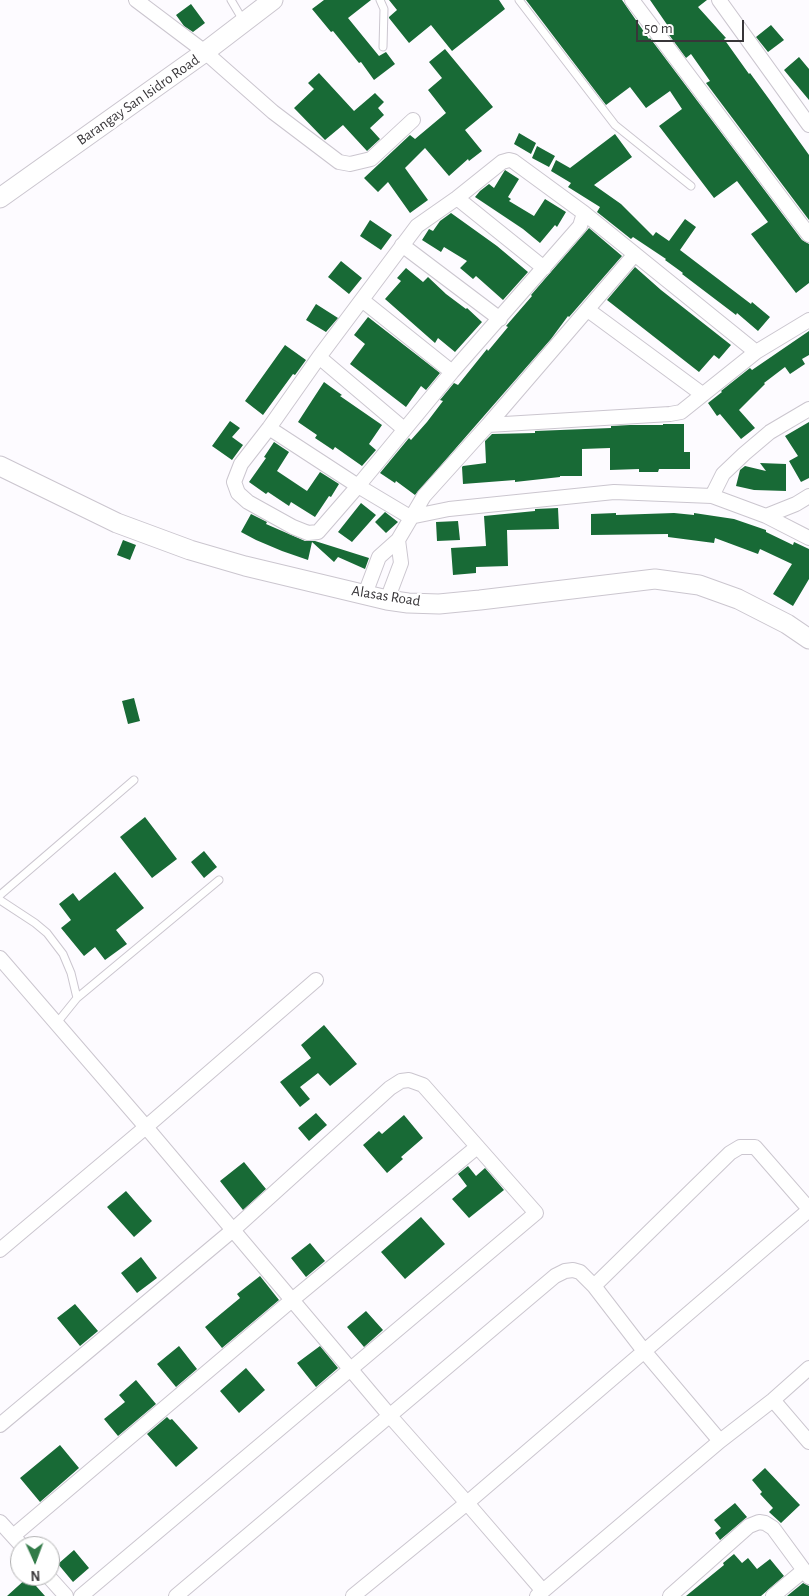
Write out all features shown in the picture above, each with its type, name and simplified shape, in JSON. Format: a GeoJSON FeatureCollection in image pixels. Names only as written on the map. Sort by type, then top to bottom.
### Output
{"type":"FeatureCollection","features":[{"type":"Feature","properties":{"kind":"street"},"geometry":{"type":"LineString","coordinates":[[136,0],[204,52],[272,112],[340,162],[350,164],[371,159],[413,120]]}},
{"type":"Feature","properties":{"kind":"street","name":"Barangay San Isidro Road"},"geometry":{"type":"LineString","coordinates":[[0,198],[204,52],[273,0]]}},
{"type":"Feature","properties":{"kind":"street"},"geometry":{"type":"LineString","coordinates":[[632,0],[809,235]]}},
{"type":"Feature","properties":{"kind":"street"},"geometry":{"type":"LineString","coordinates":[[719,0],[809,126]]}},
{"type":"Feature","properties":{"kind":"street"},"geometry":{"type":"LineString","coordinates":[[584,213],[580,226],[452,372],[318,532],[308,533],[301,530],[248,502],[238,493],[234,482],[241,464],[269,428],[318,357],[417,226],[457,198],[502,162],[509,160],[584,213],[756,352]]}},
{"type":"Feature","properties":{"kind":"street"},"geometry":{"type":"LineString","coordinates":[[457,198],[544,268]]}},
{"type":"Feature","properties":{"kind":"street"},"geometry":{"type":"LineString","coordinates":[[402,245],[500,319]]}},
{"type":"Feature","properties":{"kind":"street"},"geometry":{"type":"LineString","coordinates":[[365,594],[379,557],[398,540],[424,496],[488,425],[635,254]]}},
{"type":"Feature","properties":{"kind":"street"},"geometry":{"type":"LineString","coordinates":[[362,300],[452,372]]}},
{"type":"Feature","properties":{"kind":"street"},"geometry":{"type":"LineString","coordinates":[[588,310],[702,394]]}},
{"type":"Feature","properties":{"kind":"street"},"geometry":{"type":"LineString","coordinates":[[488,425],[681,412],[756,352],[809,320]]}},
{"type":"Feature","properties":{"kind":"street"},"geometry":{"type":"LineString","coordinates":[[318,357],[404,429]]}},
{"type":"Feature","properties":{"kind":"street"},"geometry":{"type":"LineString","coordinates":[[712,496],[723,474],[744,454],[770,432],[809,409]]}},
{"type":"Feature","properties":{"kind":"street"},"geometry":{"type":"LineString","coordinates":[[269,428],[358,486],[410,517],[449,509],[614,492],[712,496],[766,516],[809,538]]}},
{"type":"Feature","properties":{"kind":"street","name":"Alasas Road"},"geometry":{"type":"LineString","coordinates":[[0,466],[117,523],[190,550],[387,600],[408,603],[455,602],[655,579],[699,585],[738,599],[787,624],[809,639]]}},
{"type":"Feature","properties":{"kind":"street"},"geometry":{"type":"LineString","coordinates":[[766,516],[796,504],[809,496]]}},
{"type":"Feature","properties":{"kind":"street"},"geometry":{"type":"LineString","coordinates":[[387,600],[401,562],[398,540]]}},
{"type":"Feature","properties":{"kind":"street"},"geometry":{"type":"LineString","coordinates":[[0,958],[146,1127],[390,1416],[467,1503],[540,1594],[809,1368]]}},
{"type":"Feature","properties":{"kind":"street"},"geometry":{"type":"LineString","coordinates":[[0,1250],[316,980]]}},
{"type":"Feature","properties":{"kind":"street"},"geometry":{"type":"LineString","coordinates":[[0,1425],[233,1230],[390,1088],[401,1081],[410,1080],[423,1085],[536,1214],[81,1596]]}},
{"type":"Feature","properties":{"kind":"street"},"geometry":{"type":"LineString","coordinates":[[23,1536],[292,1300],[477,1146]]}},
{"type":"Feature","properties":{"kind":"street"},"geometry":{"type":"LineString","coordinates":[[353,1596],[467,1503],[809,1209],[755,1147],[740,1147],[730,1153],[594,1286]]}},
{"type":"Feature","properties":{"kind":"street"},"geometry":{"type":"LineString","coordinates":[[176,1596],[555,1276],[565,1271],[573,1270],[580,1272],[594,1286],[644,1351],[720,1441]]}},
{"type":"Feature","properties":{"kind":"street"},"geometry":{"type":"LineString","coordinates":[[773,1400],[809,1442]]}},
{"type":"Feature","properties":{"kind":"street"},"geometry":{"type":"LineString","coordinates":[[0,1522],[13,1536]]}},
{"type":"Feature","properties":{"kind":"street"},"geometry":{"type":"LineString","coordinates":[[670,1596],[755,1523],[766,1523],[773,1528],[806,1574],[773,1596]]}},
{"type":"Feature","properties":{"kind":"street"},"geometry":{"type":"LineString","coordinates":[[57,1586],[66,1596]]}},
{"type":"Feature","properties":{"kind":"lane"},"geometry":{"type":"LineString","coordinates":[[231,0],[245,22]]}},
{"type":"Feature","properties":{"kind":"lane"},"geometry":{"type":"LineString","coordinates":[[380,0],[384,9],[383,47]]}},
{"type":"Feature","properties":{"kind":"lane"},"geometry":{"type":"LineString","coordinates":[[519,0],[615,125],[691,186]]}},
{"type":"Feature","properties":{"kind":"lane"},"geometry":{"type":"LineString","coordinates":[[0,895],[134,780]]}},
{"type":"Feature","properties":{"kind":"lane"},"geometry":{"type":"LineString","coordinates":[[56,1024],[77,998],[219,880]]}},
{"type":"Feature","properties":{"kind":"lane"},"geometry":{"type":"LineString","coordinates":[[0,900],[47,933],[63,954],[71,973],[77,998]]}},
{"type":"Feature","properties":{"kind":"building"},"geometry":{"type":"Polygon","coordinates":[[[324,0],[371,0],[348,18],[379,56],[386,52],[395,64],[374,80],[361,62],[359,63],[312,9],[324,0]]]}},
{"type":"Feature","properties":{"kind":"building"},"geometry":{"type":"Polygon","coordinates":[[[389,0],[499,0],[505,9],[452,51],[431,25],[409,43],[389,18],[397,10],[389,0]]]}},
{"type":"Feature","properties":{"kind":"building"},"geometry":{"type":"Polygon","coordinates":[[[526,0],[622,0],[649,39],[802,240],[809,244],[809,283],[796,293],[751,234],[768,222],[737,181],[714,198],[659,126],[682,109],[670,91],[646,108],[630,87],[606,105],[526,0]]]}},
{"type":"Feature","properties":{"kind":"building"},"geometry":{"type":"Polygon","coordinates":[[[650,0],[707,0],[698,7],[726,38],[724,39],[809,155],[809,220],[706,83],[710,81],[691,54],[686,58],[664,28],[668,26],[650,0]]]}},
{"type":"Feature","properties":{"kind":"building"},"geometry":{"type":"Polygon","coordinates":[[[191,4],[205,23],[193,32],[184,26],[176,15],[191,4]]]}},
{"type":"Feature","properties":{"kind":"building"},"geometry":{"type":"Polygon","coordinates":[[[771,25],[784,40],[768,52],[756,37],[771,25]]]}},
{"type":"Feature","properties":{"kind":"building"},"geometry":{"type":"Polygon","coordinates":[[[445,49],[493,107],[465,130],[482,151],[469,161],[468,159],[449,176],[425,148],[405,168],[428,200],[410,213],[388,182],[378,192],[364,178],[410,135],[415,139],[446,113],[428,90],[442,78],[429,62],[445,49]]]}},
{"type":"Feature","properties":{"kind":"building"},"geometry":{"type":"Polygon","coordinates":[[[799,57],[809,69],[809,100],[784,70],[799,57]]]}},
{"type":"Feature","properties":{"kind":"building"},"geometry":{"type":"Polygon","coordinates":[[[319,73],[354,111],[375,93],[384,102],[378,108],[384,115],[370,128],[380,139],[367,151],[343,125],[325,140],[294,108],[314,89],[308,83],[319,73]]]}},
{"type":"Feature","properties":{"kind":"building"},"geometry":{"type":"Polygon","coordinates":[[[519,133],[536,143],[531,154],[514,144],[519,133]]]}},
{"type":"Feature","properties":{"kind":"building"},"geometry":{"type":"Polygon","coordinates":[[[615,134],[632,157],[594,185],[621,204],[653,236],[656,232],[669,241],[685,219],[696,227],[680,250],[770,317],[758,331],[737,313],[736,315],[682,274],[666,259],[633,237],[631,239],[597,212],[600,207],[568,187],[571,183],[551,171],[556,160],[570,168],[615,134]]]}},
{"type":"Feature","properties":{"kind":"building"},"geometry":{"type":"Polygon","coordinates":[[[537,146],[555,156],[549,167],[532,158],[537,146]]]}},
{"type":"Feature","properties":{"kind":"building"},"geometry":{"type":"Polygon","coordinates":[[[505,170],[519,179],[508,197],[511,199],[509,201],[534,216],[545,199],[566,212],[557,227],[555,225],[540,243],[523,229],[475,197],[489,184],[494,188],[505,170]]]}},
{"type":"Feature","properties":{"kind":"building"},"geometry":{"type":"Polygon","coordinates":[[[451,213],[497,246],[528,272],[503,300],[476,276],[473,279],[460,268],[467,261],[444,247],[441,252],[422,240],[429,229],[433,231],[440,221],[451,213]]]}},
{"type":"Feature","properties":{"kind":"building"},"geometry":{"type":"Polygon","coordinates":[[[370,220],[392,235],[381,250],[360,236],[370,220]]]}},
{"type":"Feature","properties":{"kind":"building"},"geometry":{"type":"Polygon","coordinates":[[[589,228],[622,256],[568,316],[551,339],[415,495],[396,481],[395,483],[380,473],[409,438],[411,440],[427,422],[443,401],[440,400],[454,383],[458,385],[487,349],[488,351],[531,295],[589,228]]]}},
{"type":"Feature","properties":{"kind":"building"},"geometry":{"type":"Polygon","coordinates":[[[341,261],[362,278],[349,294],[328,277],[341,261]]]}},
{"type":"Feature","properties":{"kind":"building"},"geometry":{"type":"Polygon","coordinates":[[[635,267],[731,345],[719,359],[714,355],[699,372],[607,300],[635,267]]]}},
{"type":"Feature","properties":{"kind":"building"},"geometry":{"type":"Polygon","coordinates":[[[406,268],[423,282],[428,277],[446,294],[467,308],[482,322],[455,352],[438,338],[435,343],[385,299],[401,281],[397,278],[406,268]]]}},
{"type":"Feature","properties":{"kind":"building"},"geometry":{"type":"Polygon","coordinates":[[[316,304],[338,318],[326,332],[306,320],[316,304]]]}},
{"type":"Feature","properties":{"kind":"building"},"geometry":{"type":"Polygon","coordinates":[[[368,317],[440,373],[426,390],[421,386],[406,407],[350,364],[365,344],[354,335],[368,317]]]}},
{"type":"Feature","properties":{"kind":"building"},"geometry":{"type":"Polygon","coordinates":[[[809,331],[809,355],[802,359],[805,364],[790,374],[785,367],[764,383],[739,410],[755,428],[741,439],[720,414],[717,416],[708,403],[750,368],[752,370],[809,331]]]}},
{"type":"Feature","properties":{"kind":"building"},"geometry":{"type":"Polygon","coordinates":[[[285,345],[306,360],[295,375],[293,374],[263,415],[245,401],[285,345]]]}},
{"type":"Feature","properties":{"kind":"building"},"geometry":{"type":"Polygon","coordinates":[[[324,382],[342,395],[340,396],[382,425],[369,444],[376,450],[362,466],[335,447],[333,450],[315,438],[317,435],[298,422],[324,382]]]}},
{"type":"Feature","properties":{"kind":"building"},"geometry":{"type":"Polygon","coordinates":[[[230,421],[240,428],[232,437],[243,445],[232,460],[212,446],[230,421]]]}},
{"type":"Feature","properties":{"kind":"building"},"geometry":{"type":"Polygon","coordinates":[[[809,422],[809,478],[801,482],[789,461],[798,456],[785,436],[809,422]]]}},
{"type":"Feature","properties":{"kind":"building"},"geometry":{"type":"Polygon","coordinates":[[[684,424],[684,452],[690,452],[690,469],[659,469],[658,472],[639,472],[639,469],[610,470],[610,448],[582,449],[582,476],[463,484],[462,467],[486,463],[485,441],[492,434],[535,433],[535,431],[684,424]]]}},
{"type":"Feature","properties":{"kind":"building"},"geometry":{"type":"Polygon","coordinates":[[[274,442],[289,452],[277,471],[307,491],[320,472],[339,484],[315,517],[291,502],[289,506],[268,492],[266,494],[249,482],[266,458],[264,457],[274,442]]]}},
{"type":"Feature","properties":{"kind":"building"},"geometry":{"type":"Polygon","coordinates":[[[760,463],[786,464],[786,491],[754,490],[736,486],[740,470],[745,466],[766,471],[760,463]]]}},
{"type":"Feature","properties":{"kind":"building"},"geometry":{"type":"Polygon","coordinates":[[[361,503],[376,515],[352,542],[338,532],[361,503]]]}},
{"type":"Feature","properties":{"kind":"building"},"geometry":{"type":"Polygon","coordinates":[[[558,508],[559,529],[507,530],[508,566],[476,567],[476,573],[453,575],[451,548],[486,546],[484,516],[558,508]]]}},
{"type":"Feature","properties":{"kind":"building"},"geometry":{"type":"Polygon","coordinates":[[[385,512],[398,522],[386,533],[375,522],[385,512]]]}},
{"type":"Feature","properties":{"kind":"building"},"geometry":{"type":"Polygon","coordinates":[[[616,513],[616,515],[674,513],[694,515],[694,513],[734,519],[766,530],[766,532],[793,545],[794,542],[809,549],[809,579],[793,606],[773,594],[792,564],[760,549],[758,554],[715,538],[714,543],[668,537],[668,534],[591,535],[591,514],[616,513]]]}},
{"type":"Feature","properties":{"kind":"building"},"geometry":{"type":"Polygon","coordinates":[[[251,514],[267,522],[266,524],[305,541],[315,541],[369,558],[365,569],[338,557],[334,562],[312,542],[308,560],[256,540],[241,532],[251,514]]]}},
{"type":"Feature","properties":{"kind":"building"},"geometry":{"type":"Polygon","coordinates":[[[458,521],[460,540],[437,541],[436,522],[458,521]]]}},
{"type":"Feature","properties":{"kind":"building"},"geometry":{"type":"Polygon","coordinates":[[[123,540],[136,545],[130,560],[117,555],[123,540]]]}},
{"type":"Feature","properties":{"kind":"building"},"geometry":{"type":"Polygon","coordinates":[[[134,698],[140,721],[128,724],[122,701],[134,698]]]}},
{"type":"Feature","properties":{"kind":"building"},"geometry":{"type":"Polygon","coordinates":[[[145,817],[177,859],[152,878],[120,837],[145,817]]]}},
{"type":"Feature","properties":{"kind":"building"},"geometry":{"type":"Polygon","coordinates":[[[204,851],[217,867],[204,878],[191,862],[204,851]]]}},
{"type":"Feature","properties":{"kind":"building"},"geometry":{"type":"Polygon","coordinates":[[[115,872],[144,908],[116,930],[127,944],[105,960],[95,947],[84,956],[61,928],[71,920],[59,904],[73,893],[79,901],[115,872]]]}},
{"type":"Feature","properties":{"kind":"building"},"geometry":{"type":"Polygon","coordinates":[[[324,1025],[357,1064],[330,1086],[318,1073],[300,1087],[310,1099],[300,1107],[280,1082],[311,1058],[301,1045],[324,1025]]]}},
{"type":"Feature","properties":{"kind":"building"},"geometry":{"type":"Polygon","coordinates":[[[316,1113],[327,1125],[309,1141],[298,1128],[316,1113]]]}},
{"type":"Feature","properties":{"kind":"building"},"geometry":{"type":"Polygon","coordinates":[[[404,1115],[423,1138],[401,1157],[403,1159],[387,1173],[363,1145],[379,1131],[382,1134],[404,1115]]]}},
{"type":"Feature","properties":{"kind":"building"},"geometry":{"type":"Polygon","coordinates":[[[244,1162],[266,1189],[243,1210],[220,1181],[244,1162]]]}},
{"type":"Feature","properties":{"kind":"building"},"geometry":{"type":"Polygon","coordinates":[[[468,1166],[476,1176],[485,1168],[504,1190],[469,1218],[452,1199],[467,1186],[458,1174],[468,1166]]]}},
{"type":"Feature","properties":{"kind":"building"},"geometry":{"type":"Polygon","coordinates":[[[126,1191],[152,1221],[134,1237],[107,1207],[126,1191]]]}},
{"type":"Feature","properties":{"kind":"building"},"geometry":{"type":"Polygon","coordinates":[[[421,1217],[445,1244],[405,1279],[381,1252],[421,1217]]]}},
{"type":"Feature","properties":{"kind":"building"},"geometry":{"type":"Polygon","coordinates":[[[310,1243],[325,1261],[306,1277],[291,1258],[310,1243]]]}},
{"type":"Feature","properties":{"kind":"building"},"geometry":{"type":"Polygon","coordinates":[[[141,1257],[157,1278],[137,1293],[121,1273],[141,1257]]]}},
{"type":"Feature","properties":{"kind":"building"},"geometry":{"type":"Polygon","coordinates":[[[260,1276],[279,1300],[222,1348],[205,1327],[240,1298],[237,1294],[260,1276]]]}},
{"type":"Feature","properties":{"kind":"building"},"geometry":{"type":"Polygon","coordinates":[[[75,1304],[98,1331],[80,1346],[57,1318],[75,1304]]]}},
{"type":"Feature","properties":{"kind":"building"},"geometry":{"type":"Polygon","coordinates":[[[366,1311],[383,1330],[364,1347],[347,1327],[366,1311]]]}},
{"type":"Feature","properties":{"kind":"building"},"geometry":{"type":"Polygon","coordinates":[[[179,1346],[197,1369],[176,1387],[157,1364],[179,1346]]]}},
{"type":"Feature","properties":{"kind":"building"},"geometry":{"type":"Polygon","coordinates":[[[320,1346],[338,1368],[316,1387],[297,1363],[320,1346]]]}},
{"type":"Feature","properties":{"kind":"building"},"geometry":{"type":"Polygon","coordinates":[[[246,1368],[265,1390],[239,1413],[220,1391],[246,1368]]]}},
{"type":"Feature","properties":{"kind":"building"},"geometry":{"type":"Polygon","coordinates":[[[136,1380],[156,1404],[118,1436],[104,1419],[125,1402],[119,1395],[136,1380]]]}},
{"type":"Feature","properties":{"kind":"building"},"geometry":{"type":"Polygon","coordinates":[[[167,1417],[170,1420],[172,1419],[198,1448],[176,1467],[147,1434],[167,1417]]]}},
{"type":"Feature","properties":{"kind":"building"},"geometry":{"type":"Polygon","coordinates":[[[60,1445],[79,1468],[40,1502],[20,1478],[60,1445]]]}},
{"type":"Feature","properties":{"kind":"building"},"geometry":{"type":"Polygon","coordinates":[[[765,1468],[800,1505],[781,1523],[769,1512],[773,1508],[760,1494],[762,1492],[752,1480],[765,1468]]]}},
{"type":"Feature","properties":{"kind":"building"},"geometry":{"type":"Polygon","coordinates":[[[735,1503],[747,1517],[720,1540],[715,1533],[721,1528],[714,1520],[735,1503]]]}},
{"type":"Feature","properties":{"kind":"building"},"geometry":{"type":"Polygon","coordinates":[[[74,1550],[89,1568],[73,1582],[60,1566],[60,1562],[74,1550]]]}},
{"type":"Feature","properties":{"kind":"building"},"geometry":{"type":"Polygon","coordinates":[[[734,1554],[742,1563],[748,1558],[757,1569],[770,1559],[784,1576],[761,1596],[686,1596],[724,1565],[723,1563],[734,1554]]]}},
{"type":"Feature","properties":{"kind":"building"},"geometry":{"type":"Polygon","coordinates":[[[803,1583],[809,1586],[809,1596],[787,1596],[803,1583]]]}},
{"type":"Feature","properties":{"kind":"building"},"geometry":{"type":"Polygon","coordinates":[[[18,1586],[36,1586],[45,1596],[7,1596],[18,1586]]]}}]}
